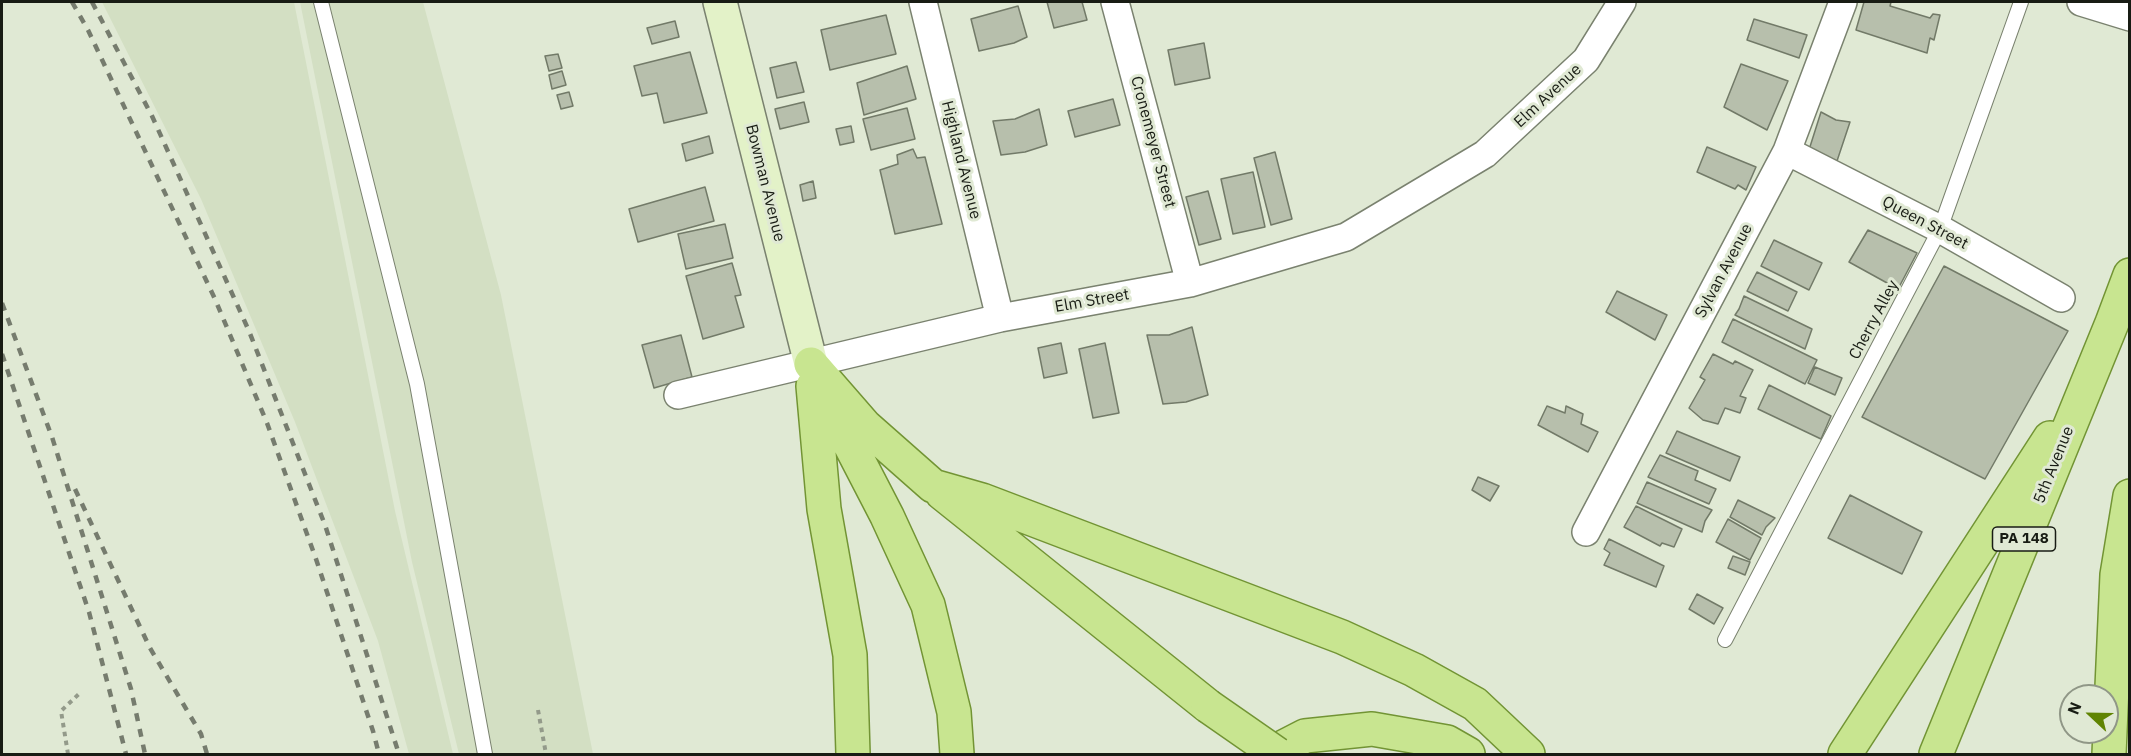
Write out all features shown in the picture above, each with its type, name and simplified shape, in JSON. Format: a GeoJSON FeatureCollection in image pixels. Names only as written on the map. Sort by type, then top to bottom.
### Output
{"type":"FeatureCollection","features":[{"type":"Feature","properties":{"kind":"main road","name":"Bowman Avenue"},"geometry":{"type":"LineString","coordinates":[[720,2],[812,364]]}},
{"type":"Feature","properties":{"kind":"main road","name":"5th Avenue"},"geometry":{"type":"LineString","coordinates":[[1936,754],[2130,275]]}},
{"type":"Feature","properties":{"kind":"main road"},"geometry":{"type":"LineString","coordinates":[[1845,754],[2050,437],[2112,323]]}},
{"type":"Feature","properties":{"kind":"main road"},"geometry":{"type":"LineString","coordinates":[[812,364],[865,426],[933,486],[1208,706],[1277,754]]}},
{"type":"Feature","properties":{"kind":"main road"},"geometry":{"type":"LineString","coordinates":[[812,364],[824,509],[850,655],[853,754]]}},
{"type":"Feature","properties":{"kind":"main road"},"geometry":{"type":"LineString","coordinates":[[812,364],[834,415],[887,516],[928,605],[954,712],[957,754]]}},
{"type":"Feature","properties":{"kind":"main road"},"geometry":{"type":"LineString","coordinates":[[933,486],[982,500],[1342,637],[1414,670],[1475,704],[1528,754]]}},
{"type":"Feature","properties":{"kind":"main road"},"geometry":{"type":"LineString","coordinates":[[2109,754],[2117,575],[2130,496]]}},
{"type":"Feature","properties":{"kind":"main road"},"geometry":{"type":"LineString","coordinates":[[1270,754],[1305,736],[1372,729],[1447,742],[1467,754]]}},
{"type":"Feature","properties":{"kind":"street","name":"Highland Avenue"},"geometry":{"type":"LineString","coordinates":[[923,2],[1000,318]]}},
{"type":"Feature","properties":{"kind":"street","name":"Cronemeyer Street"},"geometry":{"type":"LineString","coordinates":[[1115,2],[1190,284]]}},
{"type":"Feature","properties":{"kind":"street","name":"Elm Avenue"},"geometry":{"type":"LineString","coordinates":[[1485,154],[1586,60],[1622,2]]}},
{"type":"Feature","properties":{"kind":"street","name":"Sylvan Avenue"},"geometry":{"type":"LineString","coordinates":[[1586,532],[1787,151],[1843,2]]}},
{"type":"Feature","properties":{"kind":"street"},"geometry":{"type":"LineString","coordinates":[[2081,2],[2130,17]]}},
{"type":"Feature","properties":{"kind":"street","name":"Queen Street"},"geometry":{"type":"LineString","coordinates":[[1787,151],[1940,229],[2061,298]]}},
{"type":"Feature","properties":{"kind":"street","name":"Elm Street"},"geometry":{"type":"LineString","coordinates":[[678,395],[1000,318],[1190,284],[1346,237],[1485,154]]}},
{"type":"Feature","properties":{"kind":"lane"},"geometry":{"type":"LineString","coordinates":[[321,2],[417,384],[485,754]]}},
{"type":"Feature","properties":{"kind":"lane","name":"Cherry Alley"},"geometry":{"type":"LineString","coordinates":[[1725,640],[1940,229],[2021,2]]}},
{"type":"Feature","properties":{"kind":"path"},"geometry":{"type":"LineString","coordinates":[[68,754],[61,711],[81,692]]}},
{"type":"Feature","properties":{"kind":"path"},"geometry":{"type":"LineString","coordinates":[[538,710],[546,754]]}},
{"type":"Feature","properties":{"kind":"shaded area"},"geometry":{"type":"Polygon","coordinates":[[[102,2],[294,2],[395,511],[453,754],[409,754],[378,641],[295,422],[201,199],[102,2]]]}},
{"type":"Feature","properties":{"kind":"shaded area"},"geometry":{"type":"Polygon","coordinates":[[[300,2],[423,2],[501,295],[593,754],[459,754],[412,562],[300,2]]]}},
{"type":"Feature","properties":{"kind":"building"},"geometry":{"type":"Polygon","coordinates":[[[1047,2],[1082,2],[1087,20],[1054,28],[1047,2]]]}},
{"type":"Feature","properties":{"kind":"building"},"geometry":{"type":"Polygon","coordinates":[[[1864,2],[1891,2],[1890,6],[1930,18],[1933,14],[1940,15],[1934,40],[1930,38],[1927,53],[1856,30],[1864,2]]]}},
{"type":"Feature","properties":{"kind":"building"},"geometry":{"type":"Polygon","coordinates":[[[1018,6],[1027,37],[1014,43],[979,51],[971,19],[1018,6]]]}},
{"type":"Feature","properties":{"kind":"building"},"geometry":{"type":"Polygon","coordinates":[[[886,15],[896,54],[830,70],[821,30],[886,15]]]}},
{"type":"Feature","properties":{"kind":"building"},"geometry":{"type":"Polygon","coordinates":[[[1754,19],[1807,35],[1799,58],[1747,40],[1754,19]]]}},
{"type":"Feature","properties":{"kind":"building"},"geometry":{"type":"Polygon","coordinates":[[[675,21],[679,37],[652,44],[647,28],[675,21]]]}},
{"type":"Feature","properties":{"kind":"building"},"geometry":{"type":"Polygon","coordinates":[[[1204,43],[1210,78],[1175,85],[1168,50],[1204,43]]]}},
{"type":"Feature","properties":{"kind":"building"},"geometry":{"type":"Polygon","coordinates":[[[690,52],[707,113],[664,123],[657,93],[642,96],[634,66],[690,52]]]}},
{"type":"Feature","properties":{"kind":"building"},"geometry":{"type":"Polygon","coordinates":[[[558,54],[562,68],[549,71],[545,56],[558,54]]]}},
{"type":"Feature","properties":{"kind":"building"},"geometry":{"type":"Polygon","coordinates":[[[796,62],[804,92],[777,98],[770,68],[796,62]]]}},
{"type":"Feature","properties":{"kind":"building"},"geometry":{"type":"Polygon","coordinates":[[[1741,64],[1788,81],[1767,130],[1724,107],[1741,64]]]}},
{"type":"Feature","properties":{"kind":"building"},"geometry":{"type":"Polygon","coordinates":[[[907,66],[916,99],[864,115],[857,83],[907,66]]]}},
{"type":"Feature","properties":{"kind":"building"},"geometry":{"type":"Polygon","coordinates":[[[562,71],[566,85],[552,89],[549,75],[562,71]]]}},
{"type":"Feature","properties":{"kind":"building"},"geometry":{"type":"Polygon","coordinates":[[[569,92],[573,106],[561,109],[557,95],[569,92]]]}},
{"type":"Feature","properties":{"kind":"building"},"geometry":{"type":"Polygon","coordinates":[[[1113,99],[1120,125],[1075,137],[1068,111],[1113,99]]]}},
{"type":"Feature","properties":{"kind":"building"},"geometry":{"type":"Polygon","coordinates":[[[804,102],[809,122],[780,129],[775,109],[804,102]]]}},
{"type":"Feature","properties":{"kind":"building"},"geometry":{"type":"Polygon","coordinates":[[[907,108],[915,139],[871,150],[863,119],[907,108]]]}},
{"type":"Feature","properties":{"kind":"building"},"geometry":{"type":"Polygon","coordinates":[[[1039,109],[1047,145],[1025,152],[1001,155],[993,121],[1015,119],[1039,109]]]}},
{"type":"Feature","properties":{"kind":"building"},"geometry":{"type":"Polygon","coordinates":[[[1821,112],[1836,120],[1850,122],[1837,161],[1808,153],[1821,112]]]}},
{"type":"Feature","properties":{"kind":"building"},"geometry":{"type":"Polygon","coordinates":[[[851,126],[854,142],[840,145],[836,129],[851,126]]]}},
{"type":"Feature","properties":{"kind":"building"},"geometry":{"type":"Polygon","coordinates":[[[709,136],[713,153],[686,161],[682,144],[709,136]]]}},
{"type":"Feature","properties":{"kind":"building"},"geometry":{"type":"Polygon","coordinates":[[[1707,147],[1756,167],[1746,190],[1738,185],[1735,189],[1697,172],[1707,147]]]}},
{"type":"Feature","properties":{"kind":"building"},"geometry":{"type":"Polygon","coordinates":[[[913,149],[917,158],[925,157],[942,224],[895,234],[880,170],[898,164],[897,155],[913,149]]]}},
{"type":"Feature","properties":{"kind":"building"},"geometry":{"type":"Polygon","coordinates":[[[1275,152],[1292,219],[1271,225],[1254,158],[1275,152]]]}},
{"type":"Feature","properties":{"kind":"building"},"geometry":{"type":"Polygon","coordinates":[[[1253,172],[1265,227],[1233,234],[1221,179],[1253,172]]]}},
{"type":"Feature","properties":{"kind":"building"},"geometry":{"type":"Polygon","coordinates":[[[813,181],[816,198],[803,201],[800,185],[813,181]]]}},
{"type":"Feature","properties":{"kind":"building"},"geometry":{"type":"Polygon","coordinates":[[[705,187],[714,221],[638,242],[629,209],[705,187]]]}},
{"type":"Feature","properties":{"kind":"building"},"geometry":{"type":"Polygon","coordinates":[[[1208,191],[1221,239],[1199,245],[1186,197],[1208,191]]]}},
{"type":"Feature","properties":{"kind":"building"},"geometry":{"type":"Polygon","coordinates":[[[725,224],[733,258],[686,269],[678,234],[725,224]]]}},
{"type":"Feature","properties":{"kind":"building"},"geometry":{"type":"Polygon","coordinates":[[[1868,230],[1917,253],[1898,289],[1849,262],[1868,230]]]}},
{"type":"Feature","properties":{"kind":"building"},"geometry":{"type":"Polygon","coordinates":[[[1774,240],[1822,263],[1809,290],[1761,266],[1774,240]]]}},
{"type":"Feature","properties":{"kind":"building"},"geometry":{"type":"Polygon","coordinates":[[[732,263],[741,295],[735,296],[744,327],[703,339],[686,276],[732,263]]]}},
{"type":"Feature","properties":{"kind":"building"},"geometry":{"type":"Polygon","coordinates":[[[1944,266],[2068,331],[1985,479],[1862,417],[1944,266]]]}},
{"type":"Feature","properties":{"kind":"building"},"geometry":{"type":"Polygon","coordinates":[[[1757,272],[1797,292],[1788,311],[1747,291],[1757,272]]]}},
{"type":"Feature","properties":{"kind":"building"},"geometry":{"type":"Polygon","coordinates":[[[1617,291],[1667,315],[1655,340],[1606,312],[1617,291]]]}},
{"type":"Feature","properties":{"kind":"building"},"geometry":{"type":"Polygon","coordinates":[[[1744,296],[1812,329],[1805,349],[1735,315],[1744,296]]]}},
{"type":"Feature","properties":{"kind":"building"},"geometry":{"type":"Polygon","coordinates":[[[1733,319],[1817,360],[1805,384],[1722,342],[1733,319]]]}},
{"type":"Feature","properties":{"kind":"building"},"geometry":{"type":"Polygon","coordinates":[[[1192,327],[1208,395],[1186,402],[1163,404],[1147,335],[1169,335],[1192,327]]]}},
{"type":"Feature","properties":{"kind":"building"},"geometry":{"type":"Polygon","coordinates":[[[681,335],[692,377],[654,388],[642,345],[681,335]]]}},
{"type":"Feature","properties":{"kind":"building"},"geometry":{"type":"Polygon","coordinates":[[[1061,343],[1067,373],[1044,378],[1038,348],[1061,343]]]}},
{"type":"Feature","properties":{"kind":"building"},"geometry":{"type":"Polygon","coordinates":[[[1105,343],[1119,413],[1093,418],[1079,349],[1105,343]]]}},
{"type":"Feature","properties":{"kind":"building"},"geometry":{"type":"Polygon","coordinates":[[[1713,354],[1733,364],[1735,361],[1753,370],[1740,396],[1746,398],[1740,413],[1725,408],[1718,424],[1703,420],[1689,408],[1705,380],[1700,377],[1713,354]]]}},
{"type":"Feature","properties":{"kind":"building"},"geometry":{"type":"Polygon","coordinates":[[[1815,367],[1842,378],[1835,395],[1808,383],[1815,367]]]}},
{"type":"Feature","properties":{"kind":"building"},"geometry":{"type":"Polygon","coordinates":[[[1769,385],[1831,416],[1821,439],[1758,409],[1769,385]]]}},
{"type":"Feature","properties":{"kind":"building"},"geometry":{"type":"Polygon","coordinates":[[[1547,406],[1565,413],[1566,406],[1583,414],[1581,424],[1598,432],[1588,452],[1538,425],[1547,406]]]}},
{"type":"Feature","properties":{"kind":"building"},"geometry":{"type":"Polygon","coordinates":[[[1677,431],[1740,457],[1730,481],[1666,453],[1677,431]]]}},
{"type":"Feature","properties":{"kind":"building"},"geometry":{"type":"Polygon","coordinates":[[[1660,455],[1698,471],[1695,480],[1716,489],[1709,504],[1648,477],[1660,455]]]}},
{"type":"Feature","properties":{"kind":"building"},"geometry":{"type":"Polygon","coordinates":[[[1478,477],[1499,486],[1490,501],[1472,490],[1478,477]]]}},
{"type":"Feature","properties":{"kind":"building"},"geometry":{"type":"Polygon","coordinates":[[[1647,482],[1712,510],[1705,521],[1702,532],[1637,503],[1647,482]]]}},
{"type":"Feature","properties":{"kind":"building"},"geometry":{"type":"Polygon","coordinates":[[[1850,495],[1922,532],[1902,574],[1828,538],[1850,495]]]}},
{"type":"Feature","properties":{"kind":"building"},"geometry":{"type":"Polygon","coordinates":[[[1738,500],[1775,518],[1762,535],[1730,517],[1738,500]]]}},
{"type":"Feature","properties":{"kind":"building"},"geometry":{"type":"Polygon","coordinates":[[[1636,506],[1682,529],[1674,547],[1662,543],[1660,546],[1624,527],[1636,506]]]}},
{"type":"Feature","properties":{"kind":"building"},"geometry":{"type":"Polygon","coordinates":[[[1728,519],[1761,538],[1750,560],[1716,542],[1728,519]]]}},
{"type":"Feature","properties":{"kind":"building"},"geometry":{"type":"Polygon","coordinates":[[[1609,539],[1664,566],[1656,587],[1604,565],[1610,553],[1604,549],[1609,539]]]}},
{"type":"Feature","properties":{"kind":"building"},"geometry":{"type":"Polygon","coordinates":[[[1733,556],[1750,562],[1745,575],[1728,568],[1733,556]]]}},
{"type":"Feature","properties":{"kind":"building"},"geometry":{"type":"Polygon","coordinates":[[[1697,594],[1723,608],[1714,624],[1689,609],[1697,594]]]}},
{"type":"Feature","properties":{"kind":"railway"},"geometry":{"type":"LineString","coordinates":[[72,2],[88,30],[215,299],[267,423],[316,559],[379,754]]}},
{"type":"Feature","properties":{"kind":"railway"},"geometry":{"type":"LineString","coordinates":[[92,2],[152,116],[249,331],[325,525],[399,754]]}},
{"type":"Feature","properties":{"kind":"railway"},"geometry":{"type":"LineString","coordinates":[[2,303],[52,437],[131,689],[145,754]]}},
{"type":"Feature","properties":{"kind":"railway"},"geometry":{"type":"LineString","coordinates":[[2,354],[89,612],[126,754]]}},
{"type":"Feature","properties":{"kind":"railway"},"geometry":{"type":"LineString","coordinates":[[75,489],[150,648],[201,734],[207,754]]}}]}
